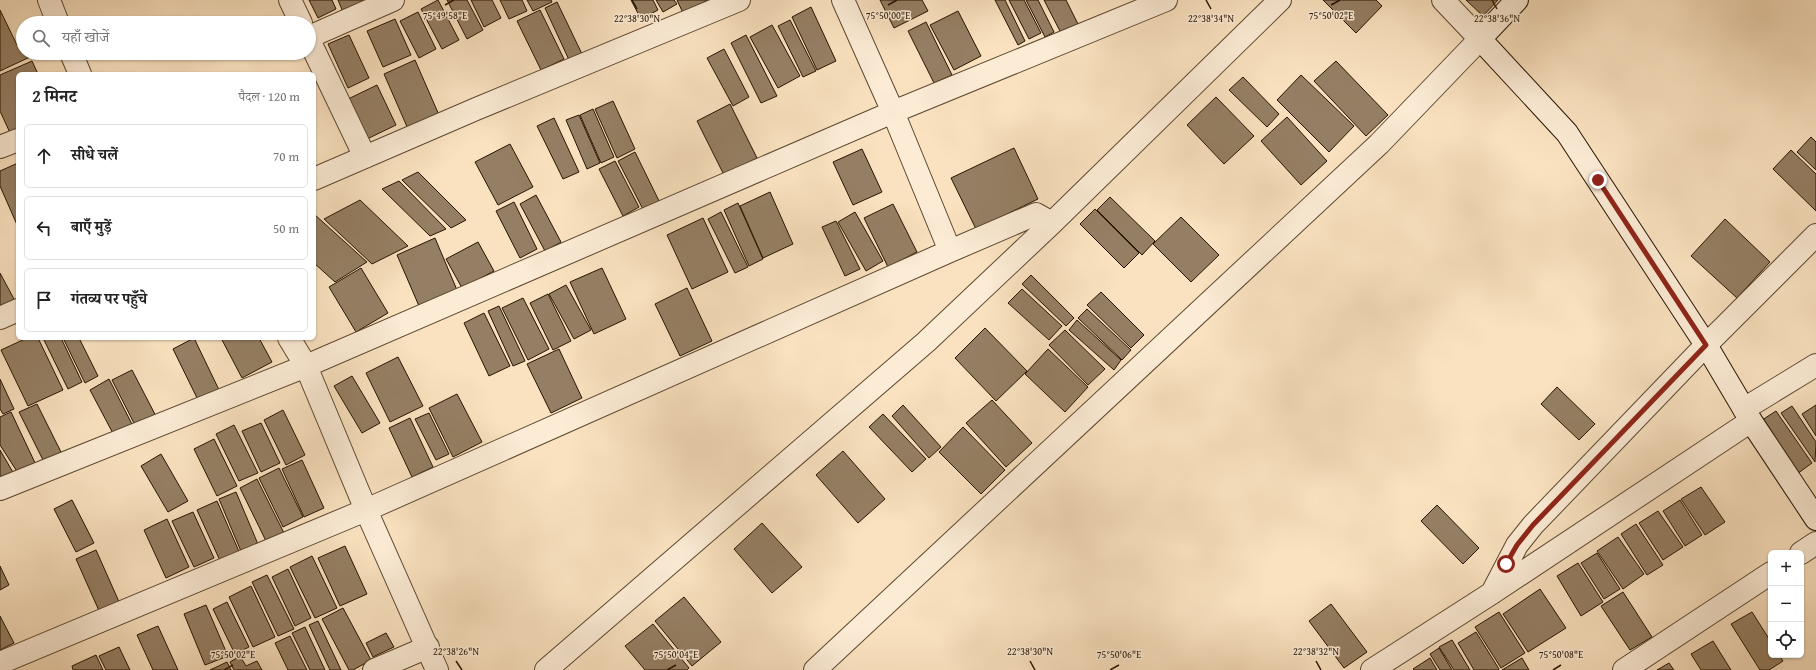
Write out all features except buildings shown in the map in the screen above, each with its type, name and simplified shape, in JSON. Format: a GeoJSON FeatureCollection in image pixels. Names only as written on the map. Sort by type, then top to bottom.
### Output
{"type":"FeatureCollection","features":[{"type":"Feature","properties":{"kind":"street"},"geometry":{"type":"LineString","coordinates":[[49,0],[55,16]]}},
{"type":"Feature","properties":{"kind":"street"},"geometry":{"type":"LineString","coordinates":[[290,0],[298,16]]}},
{"type":"Feature","properties":{"kind":"street"},"geometry":{"type":"LineString","coordinates":[[316,34],[393,0]]}},
{"type":"Feature","properties":{"kind":"street"},"geometry":{"type":"LineString","coordinates":[[316,178],[739,0]]}},
{"type":"Feature","properties":{"kind":"street"},"geometry":{"type":"LineString","coordinates":[[843,0],[894,112],[950,251]]}},
{"type":"Feature","properties":{"kind":"street"},"geometry":{"type":"LineString","coordinates":[[0,489],[306,366],[894,112],[1166,0]]}},
{"type":"Feature","properties":{"kind":"street"},"geometry":{"type":"LineString","coordinates":[[546,670],[926,342],[1052,223],[1280,0]]}},
{"type":"Feature","properties":{"kind":"street"},"geometry":{"type":"LineString","coordinates":[[1442,0],[1567,133],[1706,345],[1748,415],[1816,519]]}},
{"type":"Feature","properties":{"kind":"street"},"geometry":{"type":"LineString","coordinates":[[815,670],[1378,144],[1518,0]]}},
{"type":"Feature","properties":{"kind":"street"},"geometry":{"type":"LineString","coordinates":[[316,55],[365,157]]}},
{"type":"Feature","properties":{"kind":"street"},"geometry":{"type":"LineString","coordinates":[[74,60],[79,72]]}},
{"type":"Feature","properties":{"kind":"street"},"geometry":{"type":"LineString","coordinates":[[0,147],[16,141]]}},
{"type":"Feature","properties":{"kind":"street"},"geometry":{"type":"LineString","coordinates":[[0,663],[366,510],[1036,214],[1052,223]]}},
{"type":"Feature","properties":{"kind":"street"},"geometry":{"type":"LineString","coordinates":[[1492,593],[1517,545],[1533,525],[1706,345],[1816,235]]}},
{"type":"Feature","properties":{"kind":"street"},"geometry":{"type":"LineString","coordinates":[[0,318],[16,311]]}},
{"type":"Feature","properties":{"kind":"street"},"geometry":{"type":"LineString","coordinates":[[290,340],[306,366],[366,510],[438,670]]}},
{"type":"Feature","properties":{"kind":"street"},"geometry":{"type":"LineString","coordinates":[[1372,670],[1492,593],[1748,415],[1816,365]]}},
{"type":"Feature","properties":{"kind":"street"},"geometry":{"type":"LineString","coordinates":[[1804,551],[1816,543]]}},
{"type":"Feature","properties":{"kind":"street"},"geometry":{"type":"LineString","coordinates":[[1624,670],[1768,575]]}},
{"type":"Feature","properties":{"kind":"street"},"geometry":{"type":"LineString","coordinates":[[374,670],[428,647]]}},
{"type":"Feature","properties":{"kind":"route"},"geometry":{"type":"LineString","coordinates":[[1506,564],[1517,545],[1533,525],[1706,345],[1598,180]]}}]}
